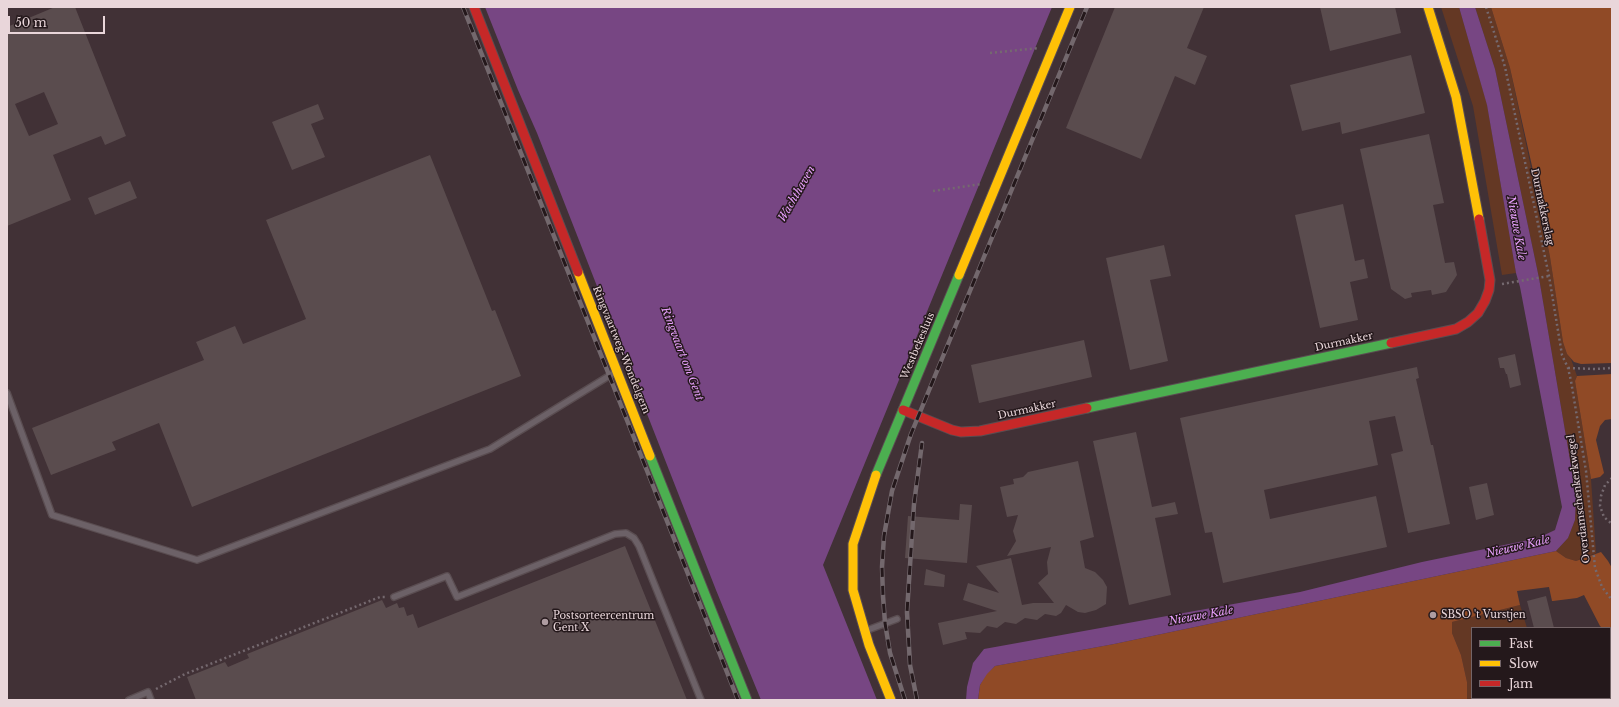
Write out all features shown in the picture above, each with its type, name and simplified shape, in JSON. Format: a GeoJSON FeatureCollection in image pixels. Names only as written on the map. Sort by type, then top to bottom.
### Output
{"type":"FeatureCollection","features":[{"type":"Feature","properties":{"kind":"street","name":"Ringvaartweg-Wondelgem"},"geometry":{"type":"LineString","coordinates":[[474,7],[747,700]]}},
{"type":"Feature","properties":{"kind":"street","name":"Westbekesluis"},"geometry":{"type":"LineString","coordinates":[[891,700],[865,631],[853,590],[853,544],[865,502],[1070,7]]}},
{"type":"Feature","properties":{"kind":"street","name":"Durmakker"},"geometry":{"type":"LineString","coordinates":[[903,410],[952,430],[961,432],[980,432],[1456,328],[1468,322],[1478,313],[1485,301],[1489,290],[1490,280],[1456,97],[1428,7]]}},
{"type":"Feature","properties":{"kind":"lane"},"geometry":{"type":"LineString","coordinates":[[7,393],[52,515],[197,560],[490,449],[617,371]]}},
{"type":"Feature","properties":{"kind":"lane"},"geometry":{"type":"LineString","coordinates":[[394,597],[447,576],[457,597],[615,534],[626,533],[634,538],[640,546],[701,700]]}},
{"type":"Feature","properties":{"kind":"lane"},"geometry":{"type":"LineString","coordinates":[[865,631],[897,619]]}},
{"type":"Feature","properties":{"kind":"lane"},"geometry":{"type":"LineString","coordinates":[[129,700],[148,692],[152,700]]}},
{"type":"Feature","properties":{"kind":"path","name":"Durmakkerslag"},"geometry":{"type":"LineString","coordinates":[[1486,7],[1505,67],[1562,355],[1568,368]]}},
{"type":"Feature","properties":{"kind":"path"},"geometry":{"type":"LineString","coordinates":[[990,53],[1045,47]]}},
{"type":"Feature","properties":{"kind":"path"},"geometry":{"type":"LineString","coordinates":[[933,191],[985,184]]}},
{"type":"Feature","properties":{"kind":"path"},"geometry":{"type":"LineString","coordinates":[[1514,282],[1547,276]]}},
{"type":"Feature","properties":{"kind":"path"},"geometry":{"type":"LineString","coordinates":[[1568,368],[1612,368]]}},
{"type":"Feature","properties":{"kind":"path","name":"Overdamschenkerkwegel"},"geometry":{"type":"LineString","coordinates":[[1568,368],[1586,471],[1595,568],[1602,587],[1612,600]]}},
{"type":"Feature","properties":{"kind":"path"},"geometry":{"type":"LineString","coordinates":[[1612,478],[1605,484],[1601,496],[1600,506],[1604,517],[1612,524]]}},
{"type":"Feature","properties":{"kind":"path"},"geometry":{"type":"LineString","coordinates":[[148,692],[185,674],[380,597],[394,597]]}},
{"type":"Feature","properties":{"kind":"shaded area"},"geometry":{"type":"Polygon","coordinates":[[[1441,7],[1459,7],[1487,104],[1516,273],[1502,275],[1473,106],[1441,7]]]}},
{"type":"Feature","properties":{"kind":"shaded area"},"geometry":{"type":"Polygon","coordinates":[[[1475,7],[1491,7],[1510,68],[1550,257],[1563,342],[1577,376],[1575,381],[1591,479],[1596,553],[1576,561],[1566,558],[1556,551],[1568,538],[1575,520],[1576,495],[1539,278],[1495,69],[1475,7]]]}},
{"type":"Feature","properties":{"kind":"shaded area"},"geometry":{"type":"Polygon","coordinates":[[[1491,7],[1612,7],[1612,363],[1581,364],[1574,362],[1567,354],[1563,342],[1550,257],[1532,166],[1510,68],[1491,7]]]}},
{"type":"Feature","properties":{"kind":"shaded area"},"geometry":{"type":"Polygon","coordinates":[[[1612,374],[1612,419],[1605,420],[1600,426],[1596,440],[1604,473],[1600,477],[1591,479],[1575,381],[1577,376],[1612,374]]]}},
{"type":"Feature","properties":{"kind":"shaded area","name":"SBSO 't Vurstjen"},"geometry":{"type":"Polygon","coordinates":[[[1556,551],[1566,558],[1576,561],[1601,552],[1612,568],[1612,639],[1611,627],[1600,626],[1584,595],[1577,598],[1552,601],[1549,587],[1517,591],[1520,605],[1452,622],[1452,633],[1461,655],[1467,682],[1467,700],[978,700],[980,685],[986,674],[995,666],[1114,644],[1556,551]]]}},
{"type":"Feature","properties":{"kind":"shaded area"},"geometry":{"type":"Polygon","coordinates":[[[1520,605],[1527,627],[1471,627],[1471,699],[1547,700],[1467,700],[1467,682],[1461,655],[1452,633],[1452,622],[1520,605]]]}},
{"type":"Feature","properties":{"kind":"water"},"geometry":{"type":"Polygon","coordinates":[[[485,7],[1052,7],[823,565],[877,700],[761,700],[716,590],[537,133],[485,7]]]}},
{"type":"Feature","properties":{"kind":"water","name":"Nieuwe Kale"},"geometry":{"type":"Polygon","coordinates":[[[1459,7],[1475,7],[1495,69],[1539,278],[1576,495],[1575,520],[1568,538],[1556,551],[1114,644],[995,666],[987,674],[980,685],[978,700],[966,700],[967,687],[973,663],[984,649],[1300,592],[1422,562],[1538,538],[1555,530],[1562,507],[1520,287],[1516,273],[1487,105],[1459,7]]]}},
{"type":"Feature","properties":{"kind":"building"},"geometry":{"type":"Polygon","coordinates":[[[55,7],[75,7],[126,136],[105,145],[101,136],[53,155],[71,200],[7,226],[7,27],[55,7]],[[44,92],[15,104],[29,136],[58,124],[44,92]]]}},
{"type":"Feature","properties":{"kind":"building"},"geometry":{"type":"Polygon","coordinates":[[[1115,7],[1204,7],[1187,48],[1207,56],[1195,85],[1175,76],[1141,159],[1066,128],[1115,7]]]}},
{"type":"Feature","properties":{"kind":"building"},"geometry":{"type":"Polygon","coordinates":[[[1320,7],[1395,7],[1401,33],[1330,51],[1320,7]]]}},
{"type":"Feature","properties":{"kind":"building"},"geometry":{"type":"Polygon","coordinates":[[[1411,55],[1425,113],[1342,134],[1340,122],[1302,131],[1290,85],[1411,55]]]}},
{"type":"Feature","properties":{"kind":"building"},"geometry":{"type":"Polygon","coordinates":[[[318,104],[324,119],[311,124],[325,157],[292,170],[272,122],[318,104]]]}},
{"type":"Feature","properties":{"kind":"building"},"geometry":{"type":"Polygon","coordinates":[[[1429,134],[1444,203],[1433,205],[1445,263],[1454,262],[1457,275],[1446,292],[1432,295],[1431,290],[1411,293],[1412,297],[1405,299],[1391,289],[1360,149],[1429,134]]]}},
{"type":"Feature","properties":{"kind":"building"},"geometry":{"type":"Polygon","coordinates":[[[430,155],[492,311],[495,310],[521,376],[192,507],[159,423],[112,442],[116,450],[51,475],[32,428],[204,360],[196,342],[235,326],[243,344],[306,319],[266,220],[430,155]]]}},
{"type":"Feature","properties":{"kind":"building"},"geometry":{"type":"Polygon","coordinates":[[[130,181],[137,198],[95,215],[88,198],[130,181]]]}},
{"type":"Feature","properties":{"kind":"building"},"geometry":{"type":"Polygon","coordinates":[[[1343,204],[1355,261],[1364,259],[1368,278],[1350,282],[1358,320],[1320,328],[1295,215],[1343,204]]]}},
{"type":"Feature","properties":{"kind":"building"},"geometry":{"type":"Polygon","coordinates":[[[1164,245],[1171,276],[1150,280],[1168,361],[1130,370],[1106,258],[1164,245]]]}},
{"type":"Feature","properties":{"kind":"building"},"geometry":{"type":"Polygon","coordinates":[[[1084,340],[1092,377],[979,403],[971,365],[1084,340]]]}},
{"type":"Feature","properties":{"kind":"building"},"geometry":{"type":"Polygon","coordinates":[[[1515,354],[1521,385],[1510,388],[1507,374],[1504,368],[1500,368],[1498,358],[1515,354]]]}},
{"type":"Feature","properties":{"kind":"building"},"geometry":{"type":"Polygon","coordinates":[[[1417,367],[1419,378],[1416,379],[1431,445],[1433,445],[1450,524],[1408,533],[1391,454],[1403,451],[1395,416],[1369,421],[1378,465],[1264,490],[1270,519],[1376,496],[1387,547],[1223,583],[1212,532],[1205,533],[1180,418],[1417,367]]]}},
{"type":"Feature","properties":{"kind":"building"},"geometry":{"type":"Polygon","coordinates":[[[1136,432],[1152,507],[1175,502],[1178,514],[1155,518],[1171,595],[1129,605],[1093,441],[1136,432]]]}},
{"type":"Feature","properties":{"kind":"building"},"geometry":{"type":"Polygon","coordinates":[[[1078,461],[1094,537],[1080,541],[1085,568],[1095,572],[1103,580],[1107,587],[1106,604],[1096,610],[1085,613],[1078,612],[1066,605],[1061,613],[1056,616],[1045,614],[1037,620],[1025,618],[1016,624],[1005,622],[997,628],[987,626],[980,633],[965,632],[967,639],[943,645],[938,623],[997,611],[963,600],[968,583],[999,593],[976,566],[1011,558],[1022,605],[1033,603],[1054,603],[1038,583],[1048,574],[1047,562],[1051,547],[1007,556],[1016,541],[1013,531],[1018,515],[1007,517],[1000,487],[1014,484],[1013,479],[1023,477],[1028,472],[1078,461]]]}},
{"type":"Feature","properties":{"kind":"building"},"geometry":{"type":"Polygon","coordinates":[[[1487,483],[1494,515],[1476,520],[1469,487],[1487,483]]]}},
{"type":"Feature","properties":{"kind":"building"},"geometry":{"type":"Polygon","coordinates":[[[960,504],[972,505],[967,563],[905,558],[908,516],[959,520],[960,504]]]}},
{"type":"Feature","properties":{"kind":"building","name":"Postsorteercentrum Gent X"},"geometry":{"type":"Polygon","coordinates":[[[625,546],[687,700],[196,700],[187,677],[225,662],[228,667],[249,658],[247,654],[382,600],[386,608],[397,603],[399,608],[404,607],[407,616],[413,614],[418,628],[625,546]]]}},
{"type":"Feature","properties":{"kind":"building"},"geometry":{"type":"Polygon","coordinates":[[[926,569],[945,575],[944,587],[924,585],[926,569]]]}},
{"type":"Feature","properties":{"kind":"building"},"geometry":{"type":"Polygon","coordinates":[[[1546,596],[1554,627],[1534,627],[1527,601],[1546,596]]]}},
{"type":"Feature","properties":{"kind":"railway"},"geometry":{"type":"LineString","coordinates":[[463,7],[738,700]]}},
{"type":"Feature","properties":{"kind":"railway"},"geometry":{"type":"LineString","coordinates":[[905,700],[890,653],[885,623],[883,596],[882,567],[884,536],[892,491],[911,434],[1087,7]]}},
{"type":"Feature","properties":{"kind":"railway"},"geometry":{"type":"LineString","coordinates":[[917,700],[910,665],[907,612],[914,504],[922,443]]}},
{"type":"Feature","properties":{"kind":"traffic: fast"},"geometry":{"type":"LineString","coordinates":[[876,475],[959,275]]}},
{"type":"Feature","properties":{"kind":"traffic: fast"},"geometry":{"type":"LineString","coordinates":[[1087,408],[1391,343]]}},
{"type":"Feature","properties":{"kind":"traffic: fast"},"geometry":{"type":"LineString","coordinates":[[650,456],[747,700]]}},
{"type":"Feature","properties":{"kind":"traffic: slow"},"geometry":{"type":"LineString","coordinates":[[959,275],[1070,7]]}},
{"type":"Feature","properties":{"kind":"traffic: slow"},"geometry":{"type":"LineString","coordinates":[[1428,7],[1456,97],[1479,219]]}},
{"type":"Feature","properties":{"kind":"traffic: slow"},"geometry":{"type":"LineString","coordinates":[[578,272],[650,456]]}},
{"type":"Feature","properties":{"kind":"traffic: slow"},"geometry":{"type":"LineString","coordinates":[[876,475],[853,544],[853,590],[869,645],[891,700]]}},
{"type":"Feature","properties":{"kind":"traffic: jam"},"geometry":{"type":"LineString","coordinates":[[474,7],[578,272]]}},
{"type":"Feature","properties":{"kind":"traffic: jam"},"geometry":{"type":"LineString","coordinates":[[1391,343],[1456,329],[1468,322],[1478,313],[1485,301],[1489,290],[1490,280],[1479,219]]}},
{"type":"Feature","properties":{"kind":"traffic: jam"},"geometry":{"type":"LineString","coordinates":[[903,410],[952,430],[961,432],[980,431],[1087,408]]}},
{"type":"Feature","properties":{"kind":"place","name":"SBSO 't Vurstjen"},"geometry":{"type":"Point","coordinates":[1433,615]}},
{"type":"Feature","properties":{"kind":"place","name":"Postsorteercentrum Gent X"},"geometry":{"type":"Point","coordinates":[545,622]}},
{"type":"Feature","properties":{"kind":"water label","name":"Wachthaven"},"geometry":{"type":"Point","coordinates":[797,194]}},
{"type":"Feature","properties":{"kind":"water label","name":"Ringvaart om Gent"},"geometry":{"type":"Point","coordinates":[682,354]}}]}
